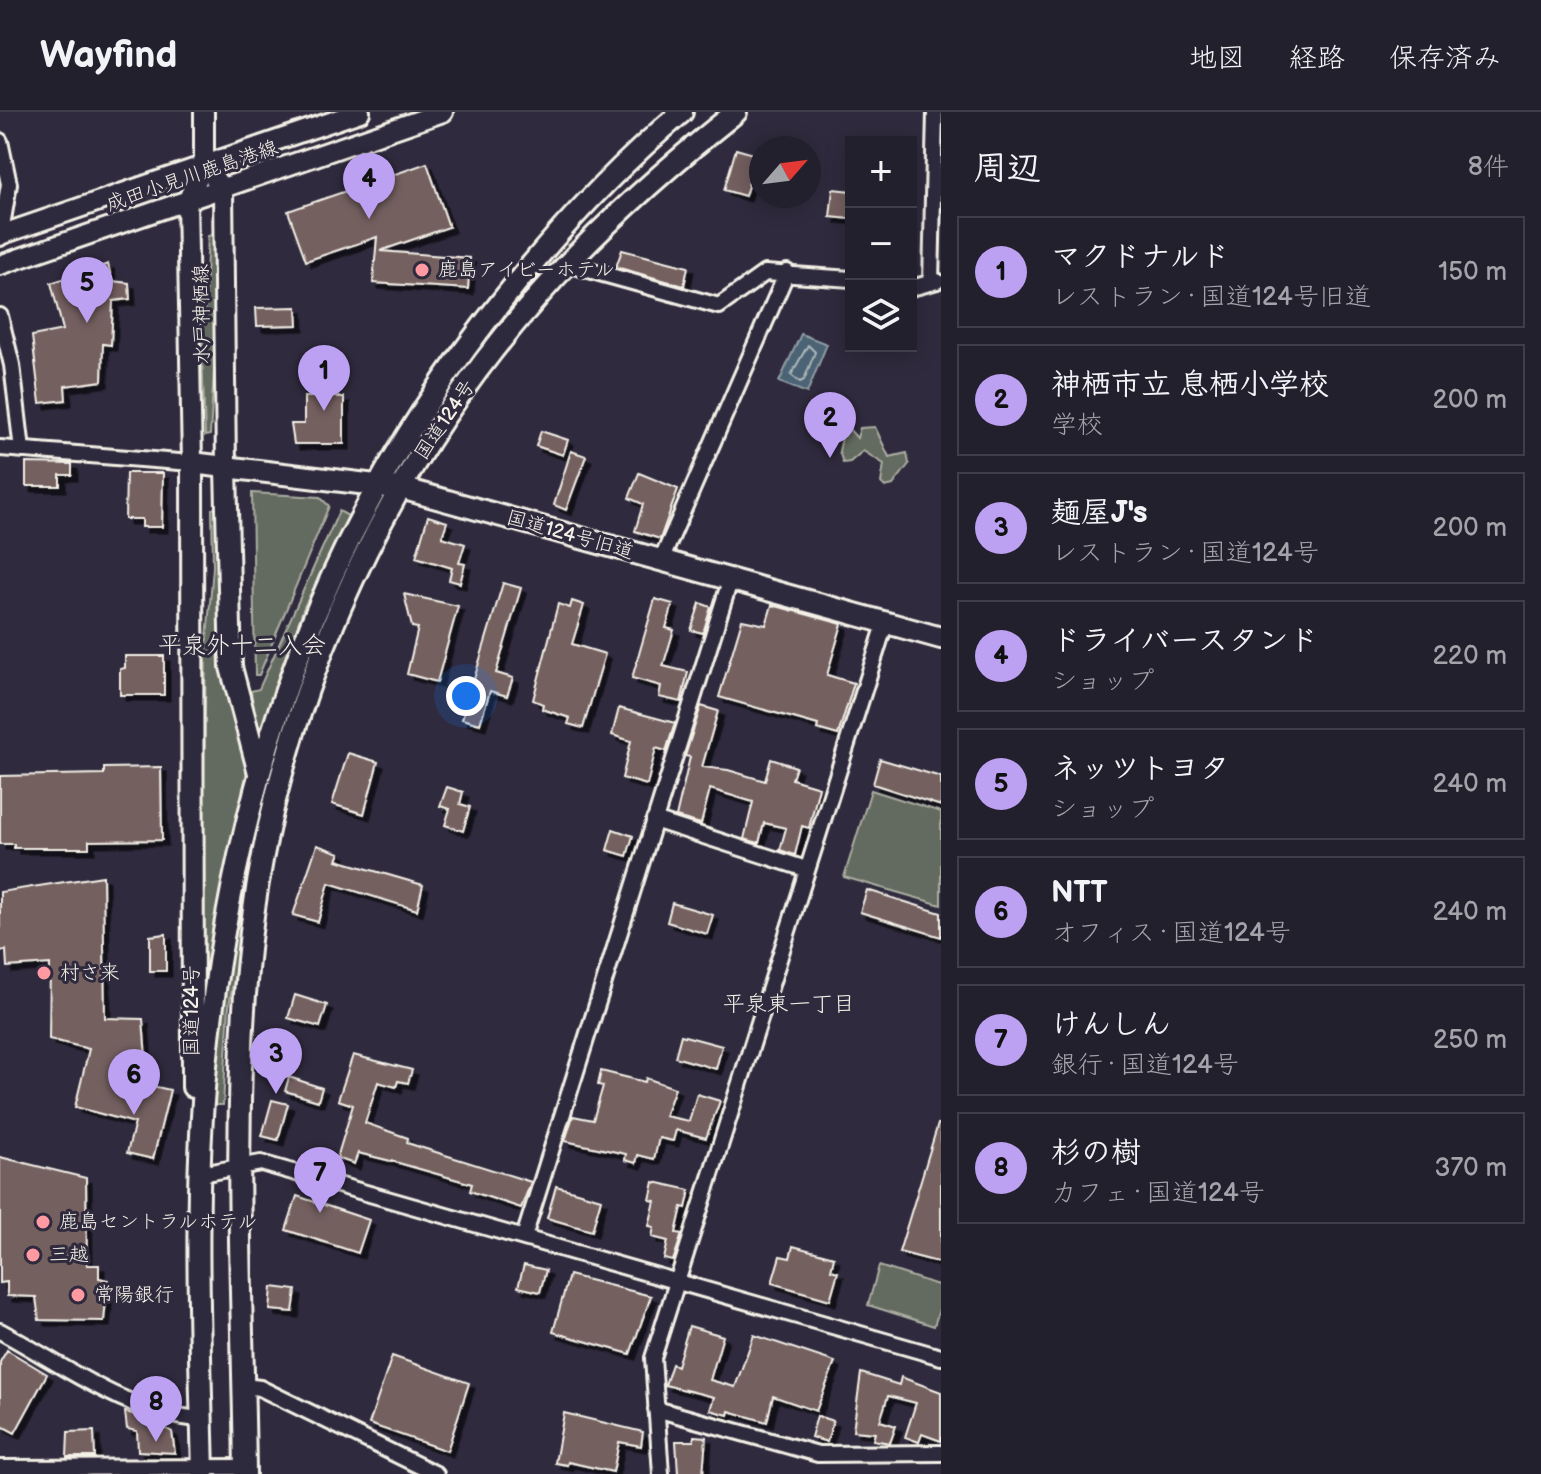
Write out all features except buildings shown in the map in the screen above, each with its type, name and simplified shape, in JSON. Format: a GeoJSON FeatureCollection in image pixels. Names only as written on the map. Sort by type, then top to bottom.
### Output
{"type":"FeatureCollection","features":[{"type":"Feature","properties":{"kind":"highway","name":"国道124号"},"geometry":{"type":"LineString","coordinates":[[203,1470],[201,1174],[206,1068],[228,897],[258,771],[315,615],[377,482],[439,382],[545,248],[631,158],[682,112]]}},
{"type":"Feature","properties":{"kind":"highway","name":"国道124号"},"geometry":{"type":"LineString","coordinates":[[245,1470],[240,1055],[247,965],[273,807],[307,693],[335,623],[401,488],[481,366],[567,264],[654,180],[736,112]]}},
{"type":"Feature","properties":{"kind":"highway","name":"国道124号"},"geometry":{"type":"LineString","coordinates":[[192,463],[192,1070],[201,1174]]}},
{"type":"Feature","properties":{"kind":"highway","name":"国道124号旧道"},"geometry":{"type":"LineString","coordinates":[[192,463],[226,469],[377,482],[941,638]]}},
{"type":"Feature","properties":{"kind":"highway","name":"国道124号"},"geometry":{"type":"LineString","coordinates":[[226,469],[231,667],[258,771],[273,807]]}},
{"type":"Feature","properties":{"kind":"main road","name":"水戸神栖線"},"geometry":{"type":"LineString","coordinates":[[192,463],[187,201],[204,165],[204,112]]}},
{"type":"Feature","properties":{"kind":"main road","name":"成田小見川鹿島港線"},"geometry":{"type":"LineString","coordinates":[[0,236],[360,112]]}},
{"type":"Feature","properties":{"kind":"main road","name":"成田小見川鹿島港線"},"geometry":{"type":"LineString","coordinates":[[0,265],[443,112]]}},
{"type":"Feature","properties":{"kind":"main road"},"geometry":{"type":"LineString","coordinates":[[204,165],[223,189]]}},
{"type":"Feature","properties":{"kind":"main road","name":"水戸神栖線"},"geometry":{"type":"LineString","coordinates":[[223,189],[226,469]]}},
{"type":"Feature","properties":{"kind":"street"},"geometry":{"type":"LineString","coordinates":[[935,112],[936,281]]}},
{"type":"Feature","properties":{"kind":"street"},"geometry":{"type":"LineString","coordinates":[[0,141],[9,184],[0,236]]}},
{"type":"Feature","properties":{"kind":"street"},"geometry":{"type":"LineString","coordinates":[[567,264],[719,306],[765,273],[787,272],[845,278]]}},
{"type":"Feature","properties":{"kind":"street"},"geometry":{"type":"LineString","coordinates":[[661,561],[787,272]]}},
{"type":"Feature","properties":{"kind":"street"},"geometry":{"type":"LineString","coordinates":[[0,316],[12,365],[22,450]]}},
{"type":"Feature","properties":{"kind":"street"},"geometry":{"type":"LineString","coordinates":[[0,448],[192,463]]}},
{"type":"Feature","properties":{"kind":"street"},"geometry":{"type":"LineString","coordinates":[[524,1237],[730,581]]}},
{"type":"Feature","properties":{"kind":"street"},"geometry":{"type":"LineString","coordinates":[[661,1474],[653,1358],[885,624]]}},
{"type":"Feature","properties":{"kind":"street"},"geometry":{"type":"LineString","coordinates":[[654,820],[806,869]]}},
{"type":"Feature","properties":{"kind":"street"},"geometry":{"type":"LineString","coordinates":[[201,1174],[261,1163],[279,1167],[941,1357]]}},
{"type":"Feature","properties":{"kind":"street"},"geometry":{"type":"LineString","coordinates":[[0,1331],[141,1407],[177,1418],[203,1419]]}},
{"type":"Feature","properties":{"kind":"street"},"geometry":{"type":"LineString","coordinates":[[244,1386],[260,1388],[436,1474]]}},
{"type":"Feature","properties":{"kind":"street"},"geometry":{"type":"LineString","coordinates":[[656,1409],[818,1454],[941,1453]]}},
{"type":"Feature","properties":{"kind":"street"},"geometry":{"type":"LineString","coordinates":[[0,1468],[245,1470]]}},
{"type":"Feature","properties":{"kind":"shaded area"},"geometry":{"type":"Polygon","coordinates":[[[215,234],[217,321],[210,435],[205,436],[202,350],[208,236],[215,234]]]}},
{"type":"Feature","properties":{"kind":"shaded area"},"geometry":{"type":"Polygon","coordinates":[[[875,427],[889,457],[907,453],[909,464],[893,485],[885,487],[881,483],[884,464],[863,451],[850,462],[843,463],[839,451],[843,433],[849,429],[857,438],[860,428],[875,427]]]}},
{"type":"Feature","properties":{"kind":"shaded area"},"geometry":{"type":"Polygon","coordinates":[[[252,493],[320,497],[329,506],[259,675],[255,675],[252,493]]]}},
{"type":"Feature","properties":{"kind":"shaded area"},"geometry":{"type":"Polygon","coordinates":[[[219,507],[228,689],[247,770],[207,969],[201,968],[206,650],[213,567],[212,509],[219,507]]]}},
{"type":"Feature","properties":{"kind":"shaded area"},"geometry":{"type":"Polygon","coordinates":[[[339,511],[350,517],[304,607],[260,736],[257,736],[251,691],[259,689],[339,511]]]}},
{"type":"Feature","properties":{"kind":"shaded area"},"geometry":{"type":"Polygon","coordinates":[[[871,790],[941,812],[941,905],[844,877],[871,790]]]}},
{"type":"Feature","properties":{"kind":"shaded area"},"geometry":{"type":"Polygon","coordinates":[[[239,900],[247,902],[229,1006],[223,1105],[215,1105],[221,994],[239,900]]]}},
{"type":"Feature","properties":{"kind":"shaded area"},"geometry":{"type":"Polygon","coordinates":[[[879,1266],[941,1286],[941,1304],[934,1326],[868,1305],[879,1266]]]}},
{"type":"Feature","properties":{"kind":"water"},"geometry":{"type":"Polygon","coordinates":[[[801,334],[827,344],[807,393],[779,382],[801,334]]]}},
{"type":"Feature","properties":{"kind":"place","name":"ドライバースタンド"},"geometry":{"type":"Point","coordinates":[369,219]}},
{"type":"Feature","properties":{"kind":"place","name":"鹿島アイビーホテル"},"geometry":{"type":"Point","coordinates":[422,270]}},
{"type":"Feature","properties":{"kind":"place","name":"ネッツトヨタ"},"geometry":{"type":"Point","coordinates":[87,323]}},
{"type":"Feature","properties":{"kind":"place","name":"マクドナルド"},"geometry":{"type":"Point","coordinates":[324,411]}},
{"type":"Feature","properties":{"kind":"place","name":"神栖市立 息栖小学校"},"geometry":{"type":"Point","coordinates":[830,458]}},
{"type":"Feature","properties":{"kind":"place","name":"村さ来"},"geometry":{"type":"Point","coordinates":[44,973]}},
{"type":"Feature","properties":{"kind":"place","name":"麺屋J's"},"geometry":{"type":"Point","coordinates":[276,1094]}},
{"type":"Feature","properties":{"kind":"place","name":"NTT"},"geometry":{"type":"Point","coordinates":[134,1115]}},
{"type":"Feature","properties":{"kind":"place","name":"けんしん"},"geometry":{"type":"Point","coordinates":[320,1213]}},
{"type":"Feature","properties":{"kind":"place","name":"鹿島セントラルホテル"},"geometry":{"type":"Point","coordinates":[43,1222]}},
{"type":"Feature","properties":{"kind":"place","name":"三越"},"geometry":{"type":"Point","coordinates":[33,1255]}},
{"type":"Feature","properties":{"kind":"place","name":"常陽銀行"},"geometry":{"type":"Point","coordinates":[78,1295]}},
{"type":"Feature","properties":{"kind":"place","name":"杉の樹"},"geometry":{"type":"Point","coordinates":[156,1442]}},
{"type":"Feature","properties":{"kind":"district","name":"平泉外十二入会"},"geometry":{"type":"Point","coordinates":[242,645]}},
{"type":"Feature","properties":{"kind":"district","name":"平泉東一丁目"},"geometry":{"type":"Point","coordinates":[789,1004]}}]}
